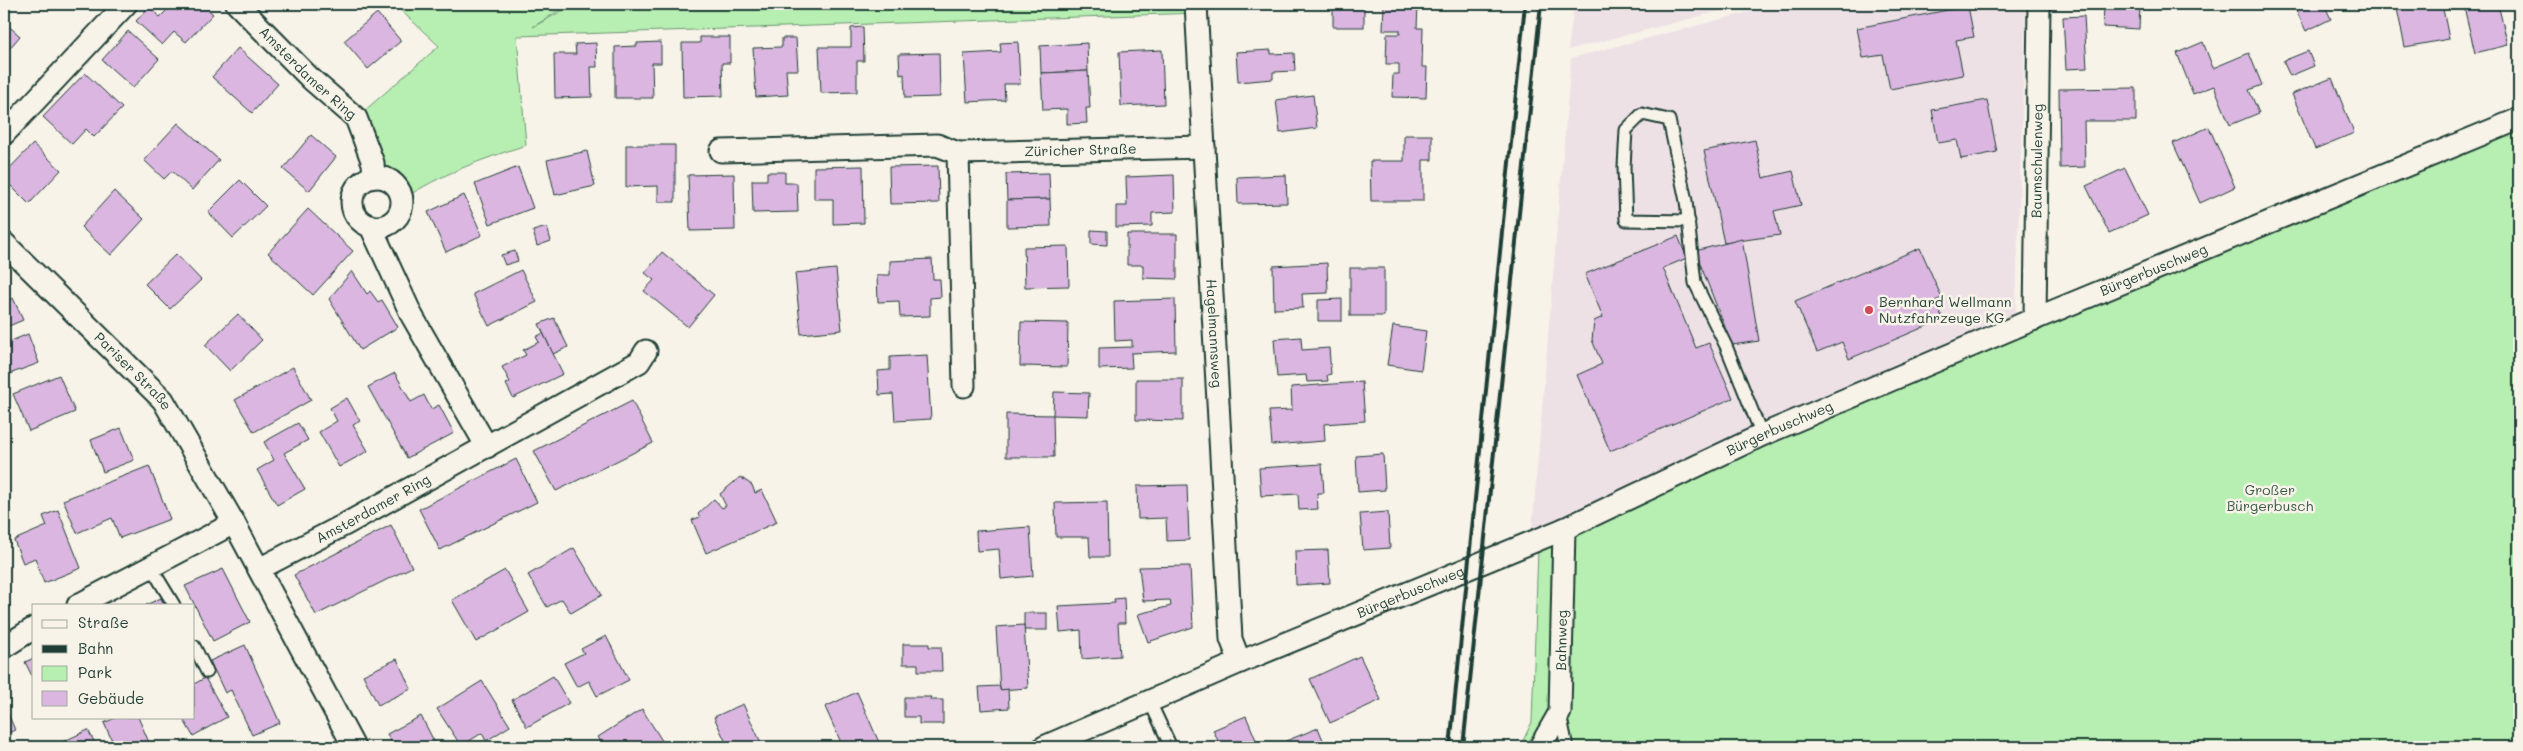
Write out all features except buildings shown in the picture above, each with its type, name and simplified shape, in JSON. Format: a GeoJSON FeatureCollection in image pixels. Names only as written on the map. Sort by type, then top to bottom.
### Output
{"type":"FeatureCollection","features":[{"type":"Feature","properties":{"kind":"street"},"geometry":{"type":"LineString","coordinates":[[4,134],[126,4]]}},
{"type":"Feature","properties":{"kind":"street","name":"Amsterdamer Ring"},"geometry":{"type":"LineString","coordinates":[[236,4],[312,79],[356,118],[373,163],[374,177]]}},
{"type":"Feature","properties":{"kind":"street","name":"Hagelmannsweg"},"geometry":{"type":"LineString","coordinates":[[1196,4],[1229,610],[1231,638],[1240,662]]}},
{"type":"Feature","properties":{"kind":"street","name":"Baumschulenweg"},"geometry":{"type":"LineString","coordinates":[[2035,319],[2039,4]]}},
{"type":"Feature","properties":{"kind":"street","name":"Bürgerbuschweg"},"geometry":{"type":"LineString","coordinates":[[1044,747],[1240,662],[1564,528],[1762,435],[2035,319],[2519,119]]}},
{"type":"Feature","properties":{"kind":"street","name":"Züricher Straße"},"geometry":{"type":"LineString","coordinates":[[721,151],[937,145],[958,153],[1204,147]]}},
{"type":"Feature","properties":{"kind":"street"},"geometry":{"type":"LineString","coordinates":[[958,153],[964,386]]}},
{"type":"Feature","properties":{"kind":"street"},"geometry":{"type":"LineString","coordinates":[[371,227],[387,226],[399,215],[402,208],[400,192],[390,180],[374,177],[359,185],[352,201],[357,217],[371,227],[412,316],[487,447]]}},
{"type":"Feature","properties":{"kind":"street","name":"Pariser Straße"},"geometry":{"type":"LineString","coordinates":[[4,244],[163,400],[234,523],[354,747]]}},
{"type":"Feature","properties":{"kind":"street","name":"Amsterdamer Ring"},"geometry":{"type":"LineString","coordinates":[[259,569],[487,447],[639,362],[646,351]]}},
{"type":"Feature","properties":{"kind":"street"},"geometry":{"type":"LineString","coordinates":[[80,604],[234,523]]}},
{"type":"Feature","properties":{"kind":"street","name":"Bahnweg"},"geometry":{"type":"LineString","coordinates":[[1540,747],[1560,712],[1564,528]]}},
{"type":"Feature","properties":{"kind":"street"},"geometry":{"type":"LineString","coordinates":[[4,647],[32,629]]}},
{"type":"Feature","properties":{"kind":"lane"},"geometry":{"type":"LineString","coordinates":[[1688,221],[1626,220],[1624,167],[1626,130],[1642,114],[1669,120],[1688,221],[1695,283],[1726,346],[1762,435]]}},
{"type":"Feature","properties":{"kind":"lane"},"geometry":{"type":"LineString","coordinates":[[151,566],[173,604]]}},
{"type":"Feature","properties":{"kind":"lane"},"geometry":{"type":"LineString","coordinates":[[195,648],[207,672]]}},
{"type":"Feature","properties":{"kind":"lane"},"geometry":{"type":"LineString","coordinates":[[1150,702],[1171,747]]}},
{"type":"Feature","properties":{"kind":"lane"},"geometry":{"type":"LineString","coordinates":[[1560,712],[1567,747]]}},
{"type":"Feature","properties":{"kind":"shaded area"},"geometry":{"type":"Polygon","coordinates":[[[1574,4],[1747,4],[1568,50],[1574,4]]]}},
{"type":"Feature","properties":{"kind":"shaded area"},"geometry":{"type":"Polygon","coordinates":[[[1780,4],[2026,4],[2015,328],[1531,541],[1571,58],[1780,4]]]}},
{"type":"Feature","properties":{"kind":"green space"},"geometry":{"type":"Polygon","coordinates":[[[394,4],[569,4],[533,27],[574,4],[1196,4],[1197,13],[517,36],[526,145],[478,162],[431,182],[402,200],[396,185],[382,178],[356,118],[439,46],[394,4]]]}},
{"type":"Feature","properties":{"kind":"green space","name":"Großer Bürgerbusch"},"geometry":{"type":"Polygon","coordinates":[[[2519,121],[2519,747],[1520,747],[1532,722],[1538,549],[1564,529],[2519,121]]]}},
{"type":"Feature","properties":{"kind":"railway"},"geometry":{"type":"LineString","coordinates":[[1450,747],[1525,4]]}},
{"type":"Feature","properties":{"kind":"railway"},"geometry":{"type":"LineString","coordinates":[[1463,747],[1541,4]]}},
{"type":"Feature","properties":{"kind":"place","name":"Bernhard Wellmann Nutzfahrzeuge KG"},"geometry":{"type":"Point","coordinates":[1869,310]}}]}
